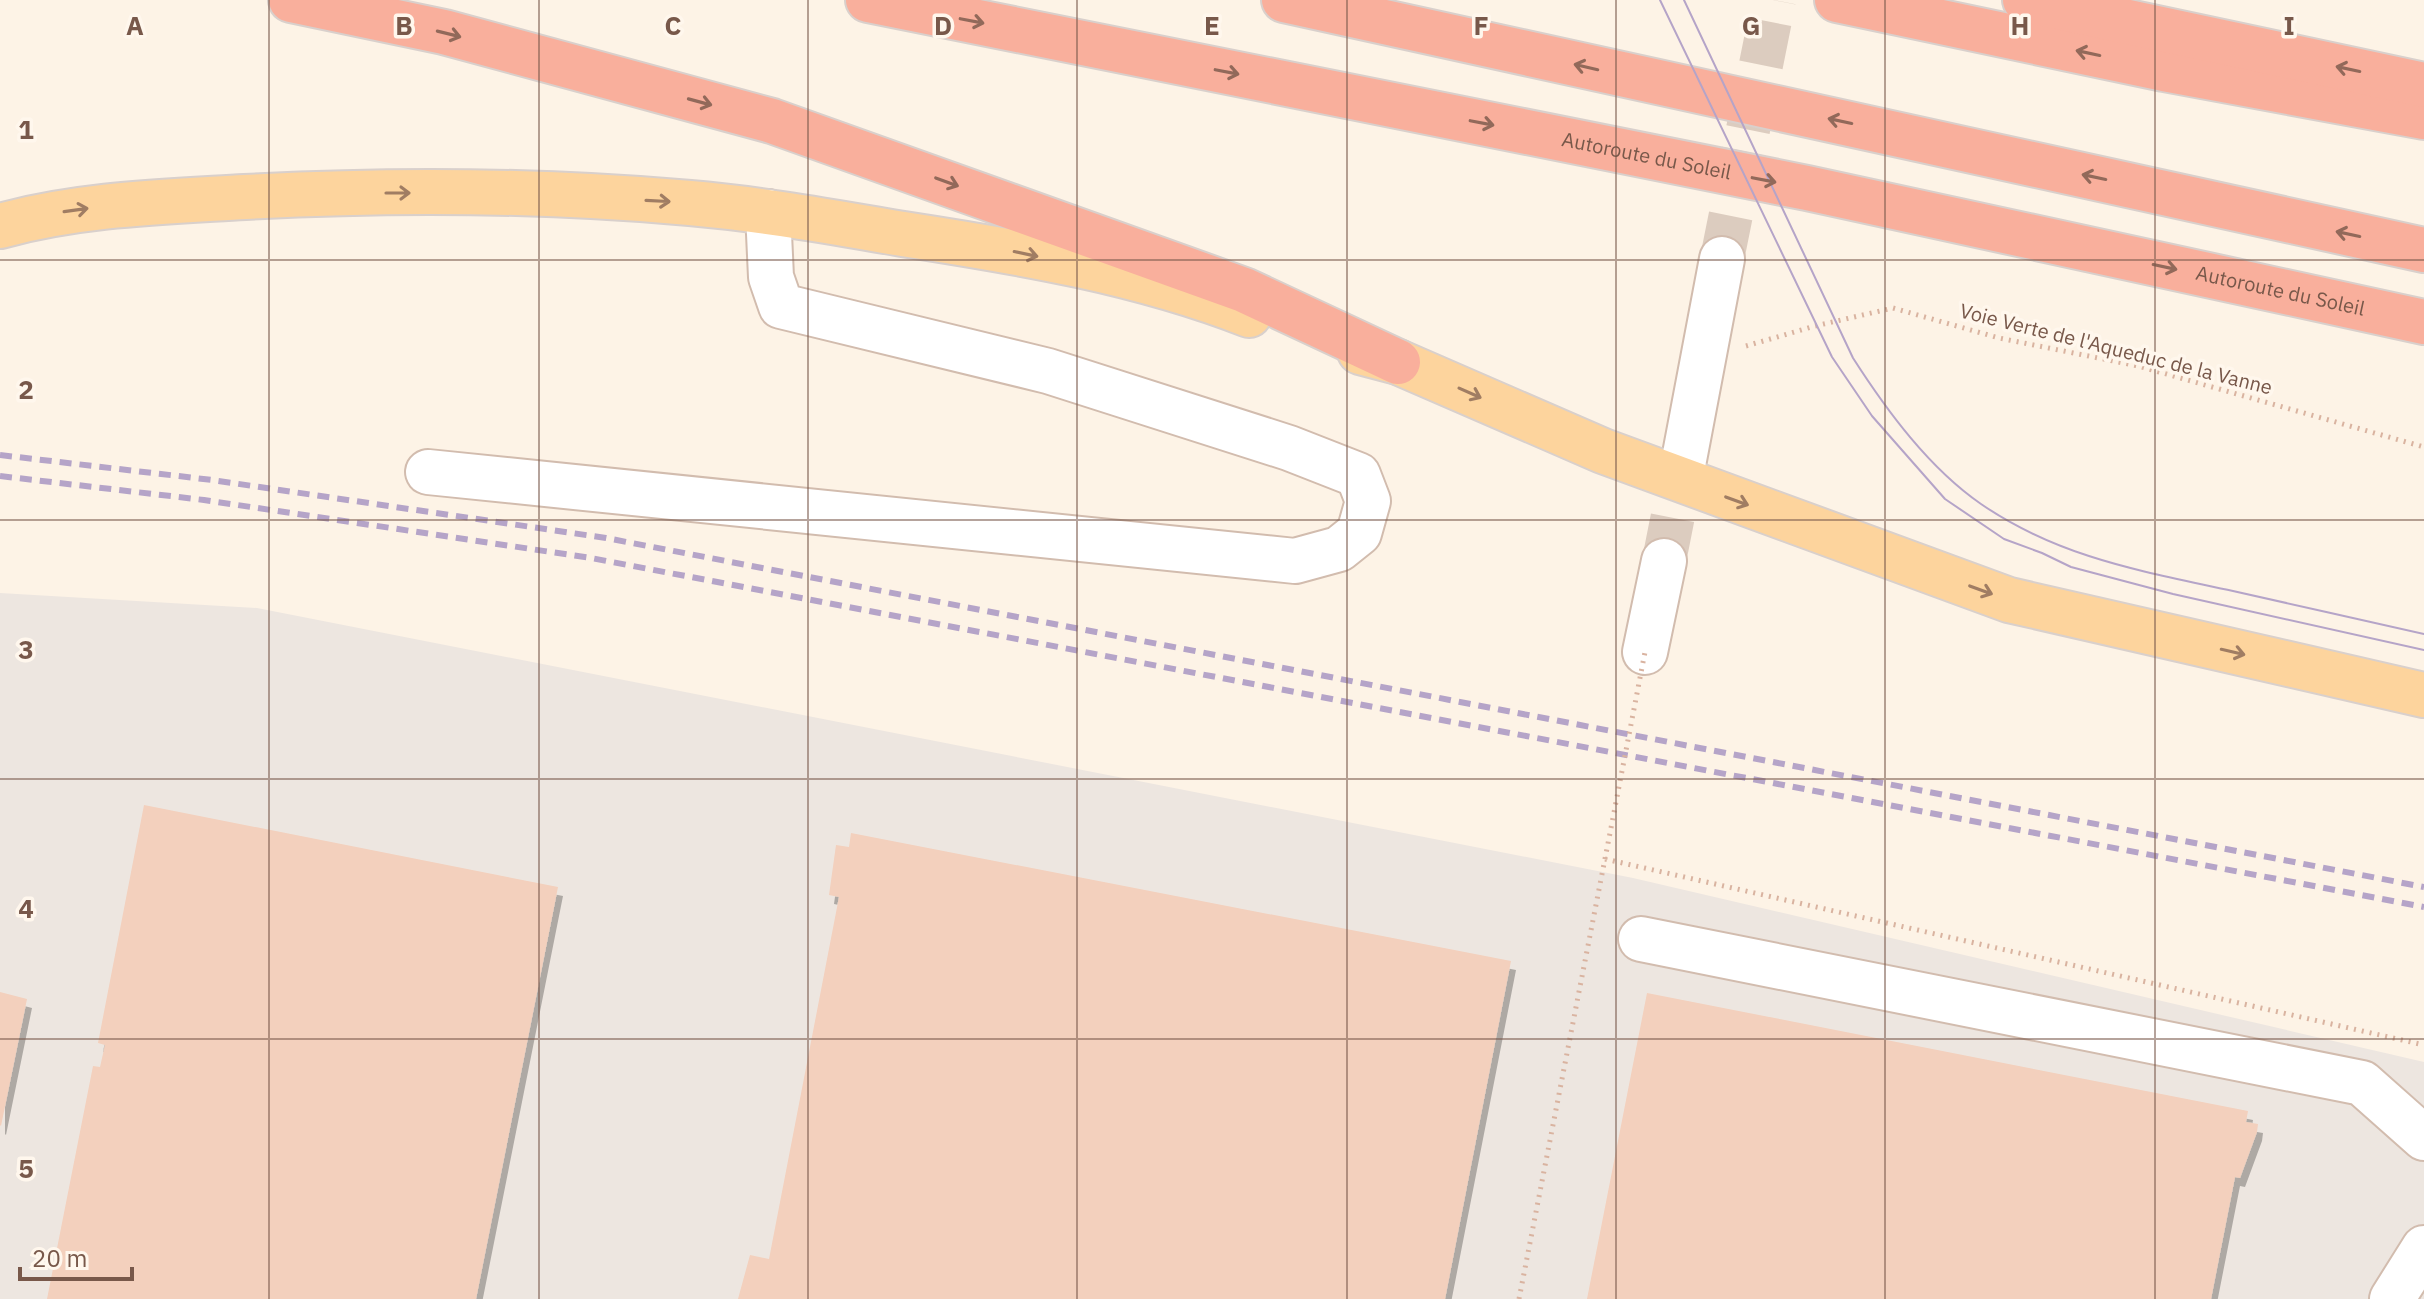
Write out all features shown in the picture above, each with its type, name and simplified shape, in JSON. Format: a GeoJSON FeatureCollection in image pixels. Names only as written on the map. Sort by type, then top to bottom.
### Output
{"type":"FeatureCollection","features":[{"type":"Feature","properties":{"kind":"highway"},"geometry":{"type":"LineString","coordinates":[[291,0],[444,32],[772,121],[1244,290],[1398,362]]}},
{"type":"Feature","properties":{"kind":"highway","name":"Autoroute du Soleil"},"geometry":{"type":"LineString","coordinates":[[868,0],[1807,188],[2424,322]]}},
{"type":"Feature","properties":{"kind":"highway"},"geometry":{"type":"LineString","coordinates":[[1284,0],[2424,250]]}},
{"type":"Feature","properties":{"kind":"highway"},"geometry":{"type":"LineString","coordinates":[[1837,0],[2164,69],[2424,117]]}},
{"type":"Feature","properties":{"kind":"highway"},"geometry":{"type":"LineString","coordinates":[[2025,0],[2424,85]]}},
{"type":"Feature","properties":{"kind":"highway"},"geometry":{"type":"LineString","coordinates":[[2164,69],[2424,139]]}},
{"type":"Feature","properties":{"kind":"main road"},"geometry":{"type":"LineString","coordinates":[[0,226],[43,214],[117,204],[320,193],[500,193],[690,203],[768,212],[997,248],[1107,272],[1210,300],[1321,342],[1398,362],[1603,451],[2009,600],[2424,695]]}},
{"type":"Feature","properties":{"kind":"lane"},"geometry":{"type":"LineString","coordinates":[[428,472],[1295,561],[1339,549],[1359,533],[1368,501],[1358,475],[1289,448],[1048,371],[781,306],[771,277],[768,212]]}},
{"type":"Feature","properties":{"kind":"lane"},"geometry":{"type":"LineString","coordinates":[[1683,465],[1722,259]]}},
{"type":"Feature","properties":{"kind":"lane"},"geometry":{"type":"LineString","coordinates":[[1645,652],[1664,561]]}},
{"type":"Feature","properties":{"kind":"lane"},"geometry":{"type":"LineString","coordinates":[[1641,939],[2362,1083],[2424,1138]]}},
{"type":"Feature","properties":{"kind":"lane"},"geometry":{"type":"LineString","coordinates":[[2392,1299],[2424,1248]]}},
{"type":"Feature","properties":{"kind":"path","name":"Voie Verte de l'Aqueduc de la Vanne"},"geometry":{"type":"LineString","coordinates":[[1703,359],[1815,326],[1893,308],[1999,338],[2138,366],[2424,447]]}},
{"type":"Feature","properties":{"kind":"path"},"geometry":{"type":"LineString","coordinates":[[1519,1299],[1645,652]]}},
{"type":"Feature","properties":{"kind":"path"},"geometry":{"type":"LineString","coordinates":[[1605,859],[2424,1045]]}},
{"type":"Feature","properties":{"kind":"shaded area"},"geometry":{"type":"Polygon","coordinates":[[[0,593],[257,608],[1633,878],[2424,1062],[2424,1299],[0,1299],[0,593]]]}},
{"type":"Feature","properties":{"kind":"building"},"geometry":{"type":"Polygon","coordinates":[[[144,805],[558,887],[476,1299],[47,1299],[93,1066],[100,1067],[105,1045],[98,1043],[144,805]]]}},
{"type":"Feature","properties":{"kind":"building"},"geometry":{"type":"Polygon","coordinates":[[[851,833],[1511,961],[1445,1299],[738,1299],[750,1255],[769,1259],[839,897],[829,895],[836,845],[849,847],[851,833]]]}},
{"type":"Feature","properties":{"kind":"building"},"geometry":{"type":"Polygon","coordinates":[[[0,992],[27,999],[1,1126],[0,1125],[0,992]]]}},
{"type":"Feature","properties":{"kind":"building"},"geometry":{"type":"Polygon","coordinates":[[[1647,993],[2248,1111],[2246,1122],[2258,1124],[2257,1132],[2240,1178],[2235,1177],[2211,1299],[1587,1299],[1647,993]]]}},
{"type":"Feature","properties":{"kind":"tunnel"},"geometry":{"type":"LineString","coordinates":[[1722,259],[1774,0]]}},
{"type":"Feature","properties":{"kind":"tunnel"},"geometry":{"type":"LineString","coordinates":[[1664,561],[1683,465]]}},
{"type":"Feature","properties":{"kind":"tram line"},"geometry":{"type":"LineString","coordinates":[[1660,0],[1832,357],[1872,416],[1945,499],[2004,539],[2071,567],[2173,594],[2424,650]]}},
{"type":"Feature","properties":{"kind":"tram line"},"geometry":{"type":"LineString","coordinates":[[1684,0],[1853,358],[1910,437],[1962,490],[2041,538],[2102,560],[2424,634]]}},
{"type":"Feature","properties":{"kind":"railway"},"geometry":{"type":"LineString","coordinates":[[0,455],[212,480],[606,538],[2424,887]]}},
{"type":"Feature","properties":{"kind":"railway"},"geometry":{"type":"LineString","coordinates":[[0,476],[204,500],[591,558],[2424,907]]}}]}
